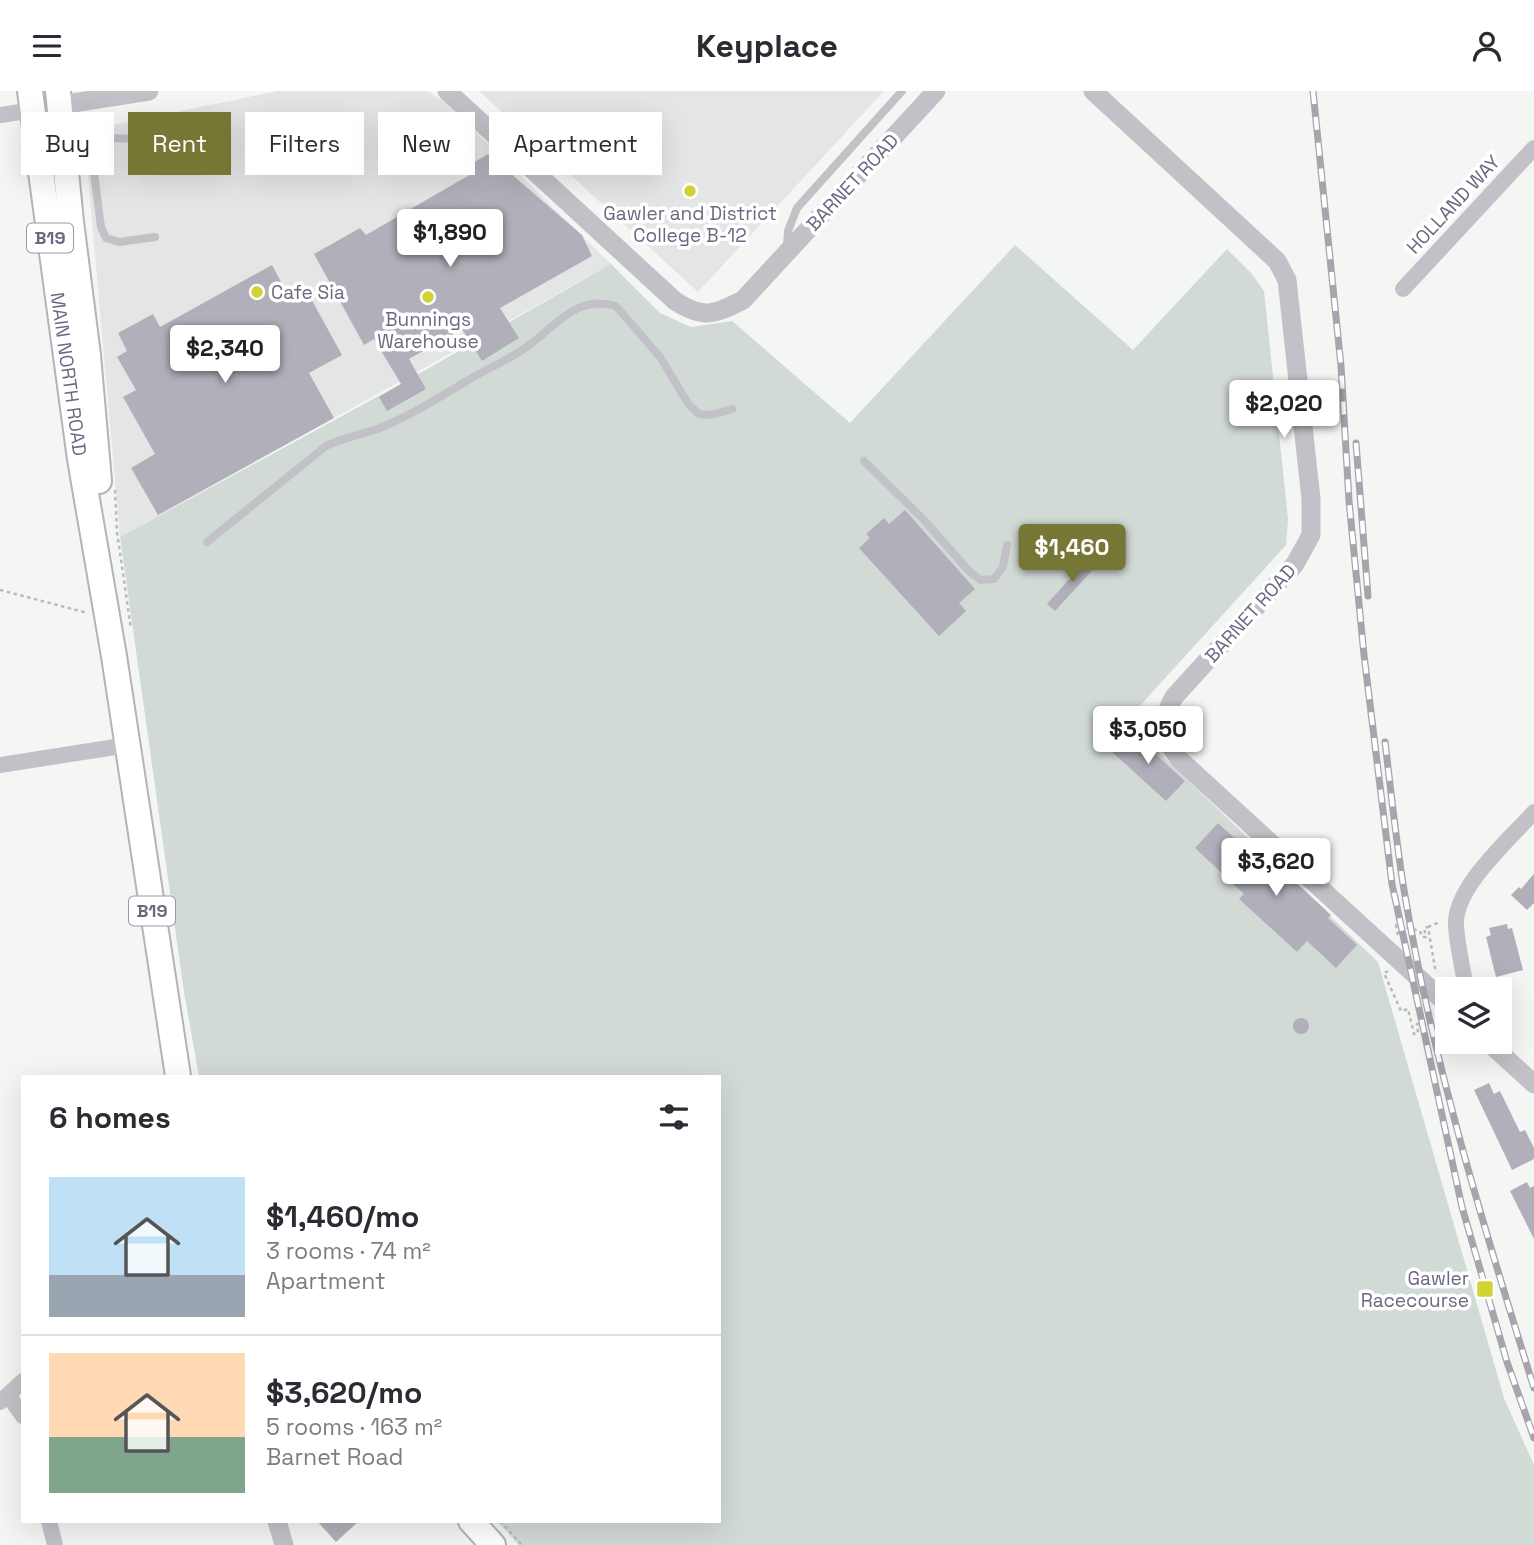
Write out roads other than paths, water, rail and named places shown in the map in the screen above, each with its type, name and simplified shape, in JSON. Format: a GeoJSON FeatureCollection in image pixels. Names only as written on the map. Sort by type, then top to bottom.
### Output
{"type":"FeatureCollection","features":[{"type":"Feature","properties":{"kind":"main road"},"geometry":{"type":"LineString","coordinates":[[32,101],[59,98]]}},
{"type":"Feature","properties":{"kind":"main road","name":"MAIN NORTH ROAD"},"geometry":{"type":"LineString","coordinates":[[59,98],[71,222],[123,647],[128,745],[178,1075]]}},
{"type":"Feature","properties":{"kind":"main road","name":"MAIN NORTH ROAD"},"geometry":{"type":"LineString","coordinates":[[32,101],[80,459],[123,647]]}},
{"type":"Feature","properties":{"kind":"main road"},"geometry":{"type":"LineString","coordinates":[[473,1523],[493,1545]]}},
{"type":"Feature","properties":{"kind":"street"},"geometry":{"type":"LineString","coordinates":[[59,98],[149,91]]}},
{"type":"Feature","properties":{"kind":"street","name":"BARNET ROAD"},"geometry":{"type":"LineString","coordinates":[[447,91],[651,280],[689,309],[703,314],[715,313],[743,300],[936,91]]}},
{"type":"Feature","properties":{"kind":"street","name":"BARNET ROAD"},"geometry":{"type":"LineString","coordinates":[[1093,91],[1277,261],[1287,280],[1290,306],[1311,499],[1311,535],[1296,564],[1174,697],[1165,717],[1167,738],[1180,760],[1435,994]]}},
{"type":"Feature","properties":{"kind":"street"},"geometry":{"type":"LineString","coordinates":[[0,115],[32,101]]}},
{"type":"Feature","properties":{"kind":"street","name":"HOLLAND WAY"},"geometry":{"type":"LineString","coordinates":[[1403,289],[1534,148]]}},
{"type":"Feature","properties":{"kind":"street"},"geometry":{"type":"LineString","coordinates":[[0,765],[128,745]]}},
{"type":"Feature","properties":{"kind":"street"},"geometry":{"type":"LineString","coordinates":[[1464,977],[1455,923],[1460,901],[1478,874],[1534,813]]}},
{"type":"Feature","properties":{"kind":"street"},"geometry":{"type":"LineString","coordinates":[[1502,1054],[1534,1084]]}},
{"type":"Feature","properties":{"kind":"street"},"geometry":{"type":"LineString","coordinates":[[21,1383],[4,1399],[21,1414]]}},
{"type":"Feature","properties":{"kind":"street"},"geometry":{"type":"LineString","coordinates":[[50,1523],[55,1545]]}},
{"type":"Feature","properties":{"kind":"street"},"geometry":{"type":"LineString","coordinates":[[278,1523],[284,1544]]}},
{"type":"Feature","properties":{"kind":"lane"},"geometry":{"type":"LineString","coordinates":[[786,254],[788,231],[797,208],[902,91]]}},
{"type":"Feature","properties":{"kind":"lane"},"geometry":{"type":"LineString","coordinates":[[128,139],[104,138],[93,142],[91,149],[101,227],[106,238],[119,242],[155,237]]}},
{"type":"Feature","properties":{"kind":"lane"},"geometry":{"type":"LineString","coordinates":[[207,542],[326,446],[343,437],[375,430],[410,414],[528,347],[560,319],[582,305],[593,303],[616,306],[660,357],[690,405],[699,414],[711,415],[732,409]]}},
{"type":"Feature","properties":{"kind":"lane"},"geometry":{"type":"LineString","coordinates":[[864,461],[980,580],[994,579],[1003,567],[1006,545]]}},
{"type":"Feature","properties":{"kind":"railway"},"geometry":{"type":"LineString","coordinates":[[1313,91],[1341,366],[1349,501],[1364,655],[1392,884],[1462,1207],[1507,1362],[1534,1438]]}},
{"type":"Feature","properties":{"kind":"railway"},"geometry":{"type":"LineString","coordinates":[[1356,443],[1368,596]]}},
{"type":"Feature","properties":{"kind":"railway"},"geometry":{"type":"LineString","coordinates":[[1385,742],[1404,890],[1429,1016],[1460,1141],[1534,1388]]}},
{"type":"Feature","properties":{"kind":"place","name":"Gawler and District College B-12"},"geometry":{"type":"Point","coordinates":[690,191]}},
{"type":"Feature","properties":{"kind":"place","name":"Cafe Sia"},"geometry":{"type":"Point","coordinates":[257,292]}},
{"type":"Feature","properties":{"kind":"place","name":"Bunnings Warehouse"},"geometry":{"type":"Point","coordinates":[428,297]}},
{"type":"Feature","properties":{"kind":"place","name":"Gawler Racecourse"},"geometry":{"type":"Point","coordinates":[1485,1289]}}]}
